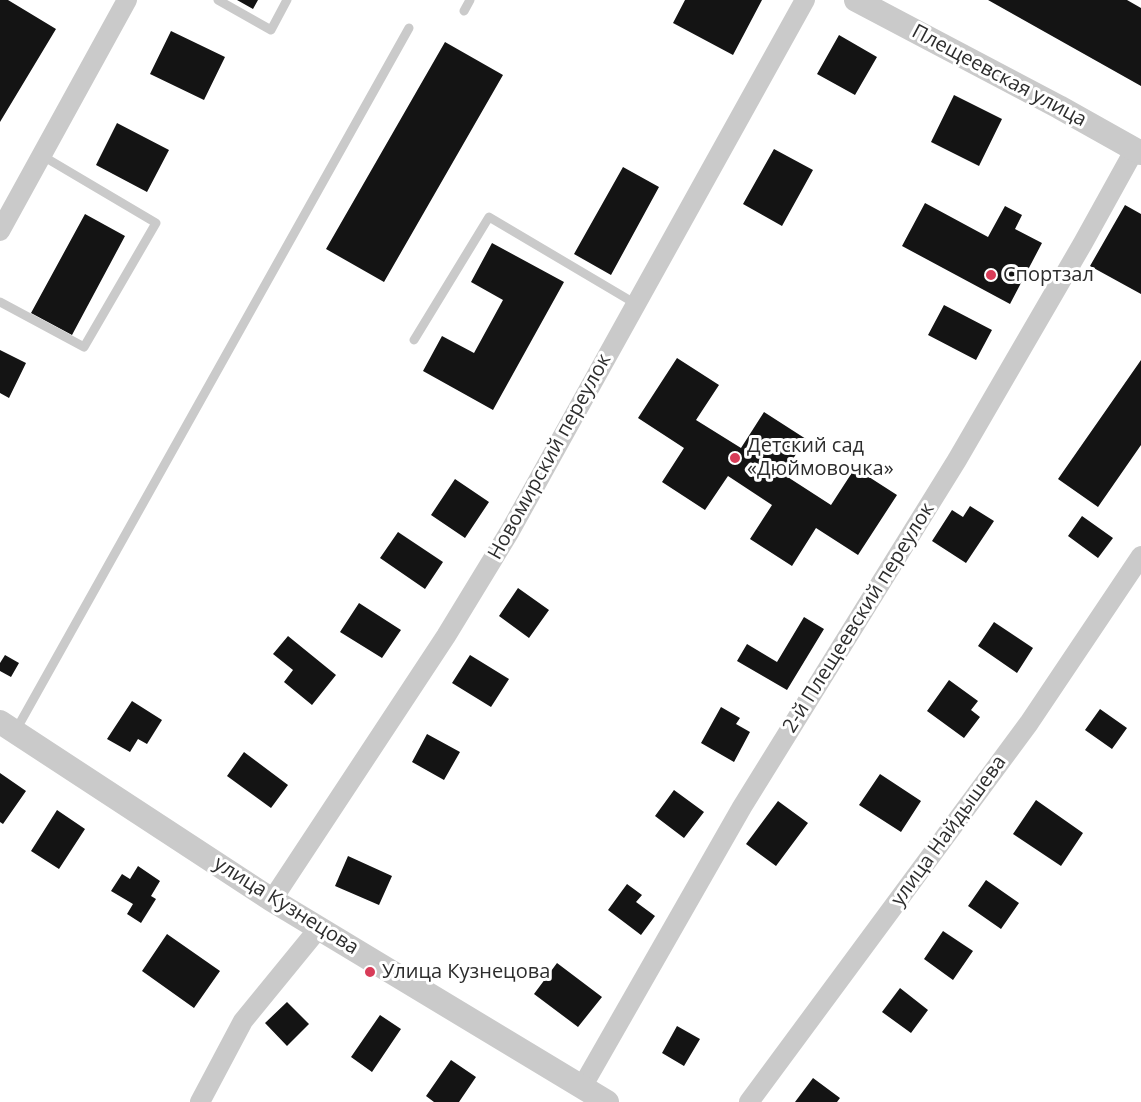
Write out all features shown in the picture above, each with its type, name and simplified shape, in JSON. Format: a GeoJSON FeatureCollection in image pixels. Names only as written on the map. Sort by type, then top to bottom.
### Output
{"type":"FeatureCollection","features":[{"type":"Feature","properties":{"kind":"street"},"geometry":{"type":"LineString","coordinates":[[0,231],[9,205],[41,155],[127,0]]}},
{"type":"Feature","properties":{"kind":"street","name":"Новомирский переулок"},"geometry":{"type":"LineString","coordinates":[[272,900],[458,617],[510,531],[805,0]]}},
{"type":"Feature","properties":{"kind":"street","name":"Плещеевская улица"},"geometry":{"type":"LineString","coordinates":[[856,0],[1138,151]]}},
{"type":"Feature","properties":{"kind":"street","name":"2-й Плещеевский переулок"},"geometry":{"type":"LineString","coordinates":[[582,1087],[742,807],[963,450],[1138,151]]}},
{"type":"Feature","properties":{"kind":"street","name":"улица Найдышева"},"geometry":{"type":"LineString","coordinates":[[749,1102],[1029,723],[1141,556]]}},
{"type":"Feature","properties":{"kind":"street","name":"улица Кузнецова"},"geometry":{"type":"LineString","coordinates":[[7,727],[272,900],[607,1102]]}},
{"type":"Feature","properties":{"kind":"street"},"geometry":{"type":"LineString","coordinates":[[200,1102],[243,1022],[319,928]]}},
{"type":"Feature","properties":{"kind":"lane"},"geometry":{"type":"LineString","coordinates":[[218,0],[271,30],[287,0]]}},
{"type":"Feature","properties":{"kind":"lane"},"geometry":{"type":"LineString","coordinates":[[464,11],[470,0]]}},
{"type":"Feature","properties":{"kind":"lane"},"geometry":{"type":"LineString","coordinates":[[7,727],[409,28]]}},
{"type":"Feature","properties":{"kind":"lane"},"geometry":{"type":"LineString","coordinates":[[0,302],[84,347],[156,223],[41,155]]}},
{"type":"Feature","properties":{"kind":"lane"},"geometry":{"type":"LineString","coordinates":[[414,340],[489,217],[636,304]]}},
{"type":"Feature","properties":{"kind":"building"},"geometry":{"type":"Polygon","coordinates":[[[0,0],[8,0],[56,29],[0,122],[0,0]]]}},
{"type":"Feature","properties":{"kind":"building"},"geometry":{"type":"Polygon","coordinates":[[[237,0],[258,0],[253,9],[237,0]]]}},
{"type":"Feature","properties":{"kind":"building"},"geometry":{"type":"Polygon","coordinates":[[[685,0],[762,0],[733,55],[673,23],[685,0]]]}},
{"type":"Feature","properties":{"kind":"building"},"geometry":{"type":"Polygon","coordinates":[[[988,0],[1127,0],[1141,8],[1141,86],[988,0]]]}},
{"type":"Feature","properties":{"kind":"building"},"geometry":{"type":"Polygon","coordinates":[[[171,31],[225,57],[204,100],[150,74],[171,31]]]}},
{"type":"Feature","properties":{"kind":"building"},"geometry":{"type":"Polygon","coordinates":[[[839,35],[877,57],[855,95],[817,74],[839,35]]]}},
{"type":"Feature","properties":{"kind":"building"},"geometry":{"type":"Polygon","coordinates":[[[445,42],[503,75],[384,282],[326,249],[445,42]]]}},
{"type":"Feature","properties":{"kind":"building"},"geometry":{"type":"Polygon","coordinates":[[[954,95],[1002,119],[979,166],[931,142],[954,95]]]}},
{"type":"Feature","properties":{"kind":"building"},"geometry":{"type":"Polygon","coordinates":[[[117,123],[169,150],[147,192],[96,165],[117,123]]]}},
{"type":"Feature","properties":{"kind":"building"},"geometry":{"type":"Polygon","coordinates":[[[774,149],[813,170],[782,226],[743,204],[774,149]]]}},
{"type":"Feature","properties":{"kind":"building"},"geometry":{"type":"Polygon","coordinates":[[[623,167],[659,187],[611,275],[574,254],[623,167]]]}},
{"type":"Feature","properties":{"kind":"building","name":"Спортзал"},"geometry":{"type":"Polygon","coordinates":[[[925,203],[988,237],[1005,206],[1022,215],[1015,229],[1042,243],[1010,304],[902,246],[925,203]]]}},
{"type":"Feature","properties":{"kind":"building"},"geometry":{"type":"Polygon","coordinates":[[[1125,205],[1141,214],[1141,294],[1090,266],[1125,205]]]}},
{"type":"Feature","properties":{"kind":"building"},"geometry":{"type":"Polygon","coordinates":[[[85,214],[125,236],[72,335],[31,313],[85,214]]]}},
{"type":"Feature","properties":{"kind":"building"},"geometry":{"type":"Polygon","coordinates":[[[492,243],[564,282],[493,410],[423,371],[442,336],[474,353],[503,300],[471,282],[492,243]]]}},
{"type":"Feature","properties":{"kind":"building"},"geometry":{"type":"Polygon","coordinates":[[[944,305],[992,330],[976,360],[928,335],[944,305]]]}},
{"type":"Feature","properties":{"kind":"building"},"geometry":{"type":"Polygon","coordinates":[[[0,350],[26,363],[9,398],[0,393],[0,350]]]}},
{"type":"Feature","properties":{"kind":"building","name":"Детский сад «Дюймовочка»"},"geometry":{"type":"Polygon","coordinates":[[[677,358],[719,385],[696,420],[741,448],[764,412],[806,439],[783,474],[831,505],[855,468],[897,495],[858,555],[816,528],[792,566],[750,539],[772,505],[728,476],[705,510],[662,482],[684,448],[638,418],[677,358]]]}},
{"type":"Feature","properties":{"kind":"building"},"geometry":{"type":"Polygon","coordinates":[[[1141,360],[1141,445],[1098,507],[1058,479],[1141,360]]]}},
{"type":"Feature","properties":{"kind":"building"},"geometry":{"type":"Polygon","coordinates":[[[455,479],[489,502],[465,538],[431,515],[455,479]]]}},
{"type":"Feature","properties":{"kind":"building"},"geometry":{"type":"Polygon","coordinates":[[[970,506],[994,521],[966,563],[932,541],[952,510],[963,517],[970,506]]]}},
{"type":"Feature","properties":{"kind":"building"},"geometry":{"type":"Polygon","coordinates":[[[1082,516],[1113,538],[1098,558],[1068,536],[1082,516]]]}},
{"type":"Feature","properties":{"kind":"building"},"geometry":{"type":"Polygon","coordinates":[[[398,532],[443,562],[425,589],[380,558],[398,532]]]}},
{"type":"Feature","properties":{"kind":"building"},"geometry":{"type":"Polygon","coordinates":[[[518,588],[549,610],[529,638],[499,616],[518,588]]]}},
{"type":"Feature","properties":{"kind":"building"},"geometry":{"type":"Polygon","coordinates":[[[359,603],[401,630],[382,658],[340,632],[359,603]]]}},
{"type":"Feature","properties":{"kind":"building"},"geometry":{"type":"Polygon","coordinates":[[[804,617],[824,629],[787,690],[737,661],[747,644],[777,662],[804,617]]]}},
{"type":"Feature","properties":{"kind":"building"},"geometry":{"type":"Polygon","coordinates":[[[994,622],[1033,648],[1017,673],[978,646],[994,622]]]}},
{"type":"Feature","properties":{"kind":"building"},"geometry":{"type":"Polygon","coordinates":[[[288,636],[336,675],[312,705],[284,682],[293,670],[273,654],[288,636]]]}},
{"type":"Feature","properties":{"kind":"building"},"geometry":{"type":"Polygon","coordinates":[[[5,655],[19,663],[11,677],[0,671],[0,663],[5,655]]]}},
{"type":"Feature","properties":{"kind":"building"},"geometry":{"type":"Polygon","coordinates":[[[470,655],[509,679],[491,707],[452,683],[470,655]]]}},
{"type":"Feature","properties":{"kind":"building"},"geometry":{"type":"Polygon","coordinates":[[[949,680],[978,701],[971,710],[980,717],[964,738],[927,711],[949,680]]]}},
{"type":"Feature","properties":{"kind":"building"},"geometry":{"type":"Polygon","coordinates":[[[132,701],[162,720],[147,744],[138,739],[130,752],[107,739],[132,701]]]}},
{"type":"Feature","properties":{"kind":"building"},"geometry":{"type":"Polygon","coordinates":[[[721,707],[740,718],[736,724],[750,732],[734,762],[701,743],[721,707]]]}},
{"type":"Feature","properties":{"kind":"building"},"geometry":{"type":"Polygon","coordinates":[[[1100,709],[1127,728],[1112,749],[1085,730],[1100,709]]]}},
{"type":"Feature","properties":{"kind":"building"},"geometry":{"type":"Polygon","coordinates":[[[427,734],[460,752],[444,780],[412,762],[427,734]]]}},
{"type":"Feature","properties":{"kind":"building"},"geometry":{"type":"Polygon","coordinates":[[[244,752],[288,785],[271,808],[227,776],[244,752]]]}},
{"type":"Feature","properties":{"kind":"building"},"geometry":{"type":"Polygon","coordinates":[[[0,773],[26,791],[3,824],[0,822],[0,773]]]}},
{"type":"Feature","properties":{"kind":"building"},"geometry":{"type":"Polygon","coordinates":[[[880,774],[921,801],[901,832],[859,805],[880,774]]]}},
{"type":"Feature","properties":{"kind":"building"},"geometry":{"type":"Polygon","coordinates":[[[674,790],[704,812],[684,838],[655,816],[674,790]]]}},
{"type":"Feature","properties":{"kind":"building"},"geometry":{"type":"Polygon","coordinates":[[[1036,800],[1083,833],[1061,866],[1013,834],[1036,800]]]}},
{"type":"Feature","properties":{"kind":"building"},"geometry":{"type":"Polygon","coordinates":[[[778,801],[808,823],[776,866],[746,844],[778,801]]]}},
{"type":"Feature","properties":{"kind":"building"},"geometry":{"type":"Polygon","coordinates":[[[57,810],[85,829],[59,869],[31,851],[57,810]]]}},
{"type":"Feature","properties":{"kind":"building"},"geometry":{"type":"Polygon","coordinates":[[[348,856],[392,876],[379,905],[335,886],[348,856]]]}},
{"type":"Feature","properties":{"kind":"building"},"geometry":{"type":"Polygon","coordinates":[[[138,866],[160,881],[151,896],[156,899],[141,923],[127,914],[133,904],[111,891],[122,874],[130,879],[138,866]]]}},
{"type":"Feature","properties":{"kind":"building"},"geometry":{"type":"Polygon","coordinates":[[[986,880],[1019,903],[1001,929],[968,906],[986,880]]]}},
{"type":"Feature","properties":{"kind":"building"},"geometry":{"type":"Polygon","coordinates":[[[627,884],[642,895],[636,902],[655,916],[641,935],[608,910],[627,884]]]}},
{"type":"Feature","properties":{"kind":"building"},"geometry":{"type":"Polygon","coordinates":[[[943,931],[973,951],[953,980],[924,959],[943,931]]]}},
{"type":"Feature","properties":{"kind":"building"},"geometry":{"type":"Polygon","coordinates":[[[167,934],[220,971],[194,1008],[142,971],[167,934]]]}},
{"type":"Feature","properties":{"kind":"building"},"geometry":{"type":"Polygon","coordinates":[[[557,963],[602,997],[578,1027],[534,994],[557,963]]]}},
{"type":"Feature","properties":{"kind":"building"},"geometry":{"type":"Polygon","coordinates":[[[900,988],[928,1010],[911,1033],[882,1012],[900,988]]]}},
{"type":"Feature","properties":{"kind":"building"},"geometry":{"type":"Polygon","coordinates":[[[287,1002],[309,1024],[287,1046],[265,1023],[287,1002]]]}},
{"type":"Feature","properties":{"kind":"building"},"geometry":{"type":"Polygon","coordinates":[[[380,1015],[401,1029],[372,1072],[351,1057],[380,1015]]]}},
{"type":"Feature","properties":{"kind":"building"},"geometry":{"type":"Polygon","coordinates":[[[677,1026],[700,1039],[684,1066],[662,1053],[677,1026]]]}},
{"type":"Feature","properties":{"kind":"building"},"geometry":{"type":"Polygon","coordinates":[[[451,1060],[476,1077],[459,1102],[434,1102],[426,1096],[451,1060]]]}},
{"type":"Feature","properties":{"kind":"building"},"geometry":{"type":"Polygon","coordinates":[[[813,1078],[840,1098],[837,1102],[795,1102],[813,1078]]]}},
{"type":"Feature","properties":{"kind":"place","name":"Спортзал"},"geometry":{"type":"Point","coordinates":[991,275]}},
{"type":"Feature","properties":{"kind":"place","name":"Детский сад «Дюймовочка»"},"geometry":{"type":"Point","coordinates":[735,458]}},
{"type":"Feature","properties":{"kind":"place","name":"Улица Кузнецова"},"geometry":{"type":"Point","coordinates":[370,972]}}]}
